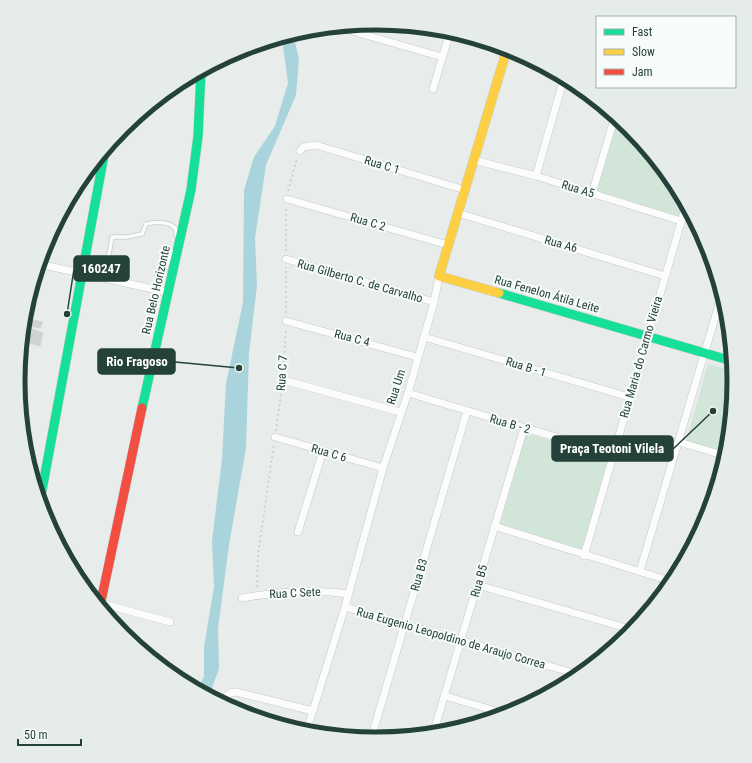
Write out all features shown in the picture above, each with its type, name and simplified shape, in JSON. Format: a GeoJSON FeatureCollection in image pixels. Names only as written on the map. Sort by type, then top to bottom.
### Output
{"type":"FeatureCollection","features":[{"type":"Feature","properties":{"kind":"street"},"geometry":{"type":"LineString","coordinates":[[352,31],[442,57]]}},
{"type":"Feature","properties":{"kind":"street"},"geometry":{"type":"LineString","coordinates":[[433,89],[448,38]]}},
{"type":"Feature","properties":{"kind":"street","name":"Rua Um"},"geometry":{"type":"LineString","coordinates":[[308,726],[345,606],[383,468],[400,412],[408,393],[417,357],[434,302],[439,276],[504,55]]}},
{"type":"Feature","properties":{"kind":"street","name":"Rua Belo Horizonte"},"geometry":{"type":"LineString","coordinates":[[101,599],[167,292],[191,190],[195,164],[201,78]]}},
{"type":"Feature","properties":{"kind":"street"},"geometry":{"type":"LineString","coordinates":[[536,176],[562,84]]}},
{"type":"Feature","properties":{"kind":"street"},"geometry":{"type":"LineString","coordinates":[[592,194],[612,123]]}},
{"type":"Feature","properties":{"kind":"street","name":"Rua C 1"},"geometry":{"type":"LineString","coordinates":[[300,151],[308,145],[316,145],[465,190]]}},
{"type":"Feature","properties":{"kind":"street"},"geometry":{"type":"LineString","coordinates":[[42,488],[104,160]]}},
{"type":"Feature","properties":{"kind":"street","name":"Rua A5"},"geometry":{"type":"LineString","coordinates":[[474,160],[536,176],[681,221]]}},
{"type":"Feature","properties":{"kind":"street","name":"Rua C 2"},"geometry":{"type":"LineString","coordinates":[[287,199],[448,245]]}},
{"type":"Feature","properties":{"kind":"street","name":"Rua A6"},"geometry":{"type":"LineString","coordinates":[[458,213],[665,276]]}},
{"type":"Feature","properties":{"kind":"street","name":"Rua Maria do Carmo Vieira"},"geometry":{"type":"LineString","coordinates":[[584,556],[684,213]]}},
{"type":"Feature","properties":{"kind":"street","name":"Rua Gilberto C. de Carvalho"},"geometry":{"type":"LineString","coordinates":[[286,259],[434,302]]}},
{"type":"Feature","properties":{"kind":"street"},"geometry":{"type":"LineString","coordinates":[[45,265],[167,292]]}},
{"type":"Feature","properties":{"kind":"street","name":"Rua Fenelon Átila Leite"},"geometry":{"type":"LineString","coordinates":[[439,276],[726,359]]}},
{"type":"Feature","properties":{"kind":"street"},"geometry":{"type":"LineString","coordinates":[[640,571],[718,306]]}},
{"type":"Feature","properties":{"kind":"street","name":"Rua C 4"},"geometry":{"type":"LineString","coordinates":[[286,321],[417,357]]}},
{"type":"Feature","properties":{"kind":"street","name":"Rua B - 1"},"geometry":{"type":"LineString","coordinates":[[424,337],[629,397]]}},
{"type":"Feature","properties":{"kind":"street"},"geometry":{"type":"LineString","coordinates":[[282,380],[400,412]]}},
{"type":"Feature","properties":{"kind":"street","name":"Rua B - 2"},"geometry":{"type":"LineString","coordinates":[[408,393],[613,454]]}},
{"type":"Feature","properties":{"kind":"street","name":"Rua B3"},"geometry":{"type":"LineString","coordinates":[[373,732],[468,411]]}},
{"type":"Feature","properties":{"kind":"street","name":"Rua B5"},"geometry":{"type":"LineString","coordinates":[[435,727],[524,428]]}},
{"type":"Feature","properties":{"kind":"street","name":"Rua C 6"},"geometry":{"type":"LineString","coordinates":[[275,437],[383,468]]}},
{"type":"Feature","properties":{"kind":"street"},"geometry":{"type":"LineString","coordinates":[[679,442],[719,454]]}},
{"type":"Feature","properties":{"kind":"street"},"geometry":{"type":"LineString","coordinates":[[298,532],[323,451]]}},
{"type":"Feature","properties":{"kind":"street"},"geometry":{"type":"LineString","coordinates":[[494,526],[584,556],[666,580]]}},
{"type":"Feature","properties":{"kind":"street"},"geometry":{"type":"LineString","coordinates":[[478,586],[626,628]]}},
{"type":"Feature","properties":{"kind":"street","name":"Rua C Sete"},"geometry":{"type":"LineString","coordinates":[[242,598],[258,595],[324,591],[348,594]]}},
{"type":"Feature","properties":{"kind":"street","name":"Rua Eugenio Leopoldino de Araujo Correa"},"geometry":{"type":"LineString","coordinates":[[345,606],[572,673]]}},
{"type":"Feature","properties":{"kind":"street"},"geometry":{"type":"LineString","coordinates":[[107,607],[170,622]]}},
{"type":"Feature","properties":{"kind":"street"},"geometry":{"type":"LineString","coordinates":[[226,698],[227,694],[230,692],[236,692],[313,711]]}},
{"type":"Feature","properties":{"kind":"street"},"geometry":{"type":"LineString","coordinates":[[445,696],[496,711]]}},
{"type":"Feature","properties":{"kind":"lane"},"geometry":{"type":"LineString","coordinates":[[105,278],[112,237],[127,237],[142,234],[146,224],[156,222],[172,224],[176,229],[176,237],[166,270]]}},
{"type":"Feature","properties":{"kind":"path","name":"Rua C 7"},"geometry":{"type":"LineString","coordinates":[[258,595],[256,572],[282,380],[286,321],[287,199],[300,151]]}},
{"type":"Feature","properties":{"kind":"green space"},"geometry":{"type":"Polygon","coordinates":[[[616,126],[640,150],[668,186],[683,211],[680,219],[596,194],[616,126]]]}},
{"type":"Feature","properties":{"kind":"green space"},"geometry":{"type":"Polygon","coordinates":[[[708,364],[726,369],[726,404],[720,451],[686,441],[708,364]]]}},
{"type":"Feature","properties":{"kind":"green space"},"geometry":{"type":"Polygon","coordinates":[[[525,433],[608,457],[583,552],[499,528],[525,433]]]}},
{"type":"Feature","properties":{"kind":"water"},"geometry":{"type":"Polygon","coordinates":[[[294,40],[299,59],[296,95],[266,165],[255,238],[257,286],[249,353],[246,448],[229,545],[218,629],[219,669],[211,691],[200,685],[204,676],[204,647],[214,587],[212,541],[222,459],[226,384],[243,302],[244,190],[254,157],[275,126],[288,83],[283,43],[294,40]]]}},
{"type":"Feature","properties":{"kind":"building"},"geometry":{"type":"Polygon","coordinates":[[[34,304],[36,304],[34,316],[32,315],[34,304]]]}},
{"type":"Feature","properties":{"kind":"building"},"geometry":{"type":"Polygon","coordinates":[[[31,319],[43,322],[40,328],[30,326],[31,319]]]}},
{"type":"Feature","properties":{"kind":"building"},"geometry":{"type":"Polygon","coordinates":[[[29,328],[43,333],[40,346],[27,343],[29,328]]]}},
{"type":"Feature","properties":{"kind":"traffic: fast"},"geometry":{"type":"LineString","coordinates":[[142,408],[191,190],[198,136],[201,78]]}},
{"type":"Feature","properties":{"kind":"traffic: fast"},"geometry":{"type":"LineString","coordinates":[[42,489],[103,162]]}},
{"type":"Feature","properties":{"kind":"traffic: fast"},"geometry":{"type":"LineString","coordinates":[[499,293],[726,359]]}},
{"type":"Feature","properties":{"kind":"traffic: slow"},"geometry":{"type":"LineString","coordinates":[[499,293],[439,276],[505,55]]}},
{"type":"Feature","properties":{"kind":"traffic: jam"},"geometry":{"type":"LineString","coordinates":[[101,599],[142,408]]}},
{"type":"Feature","properties":{"kind":"place","name":"160247"},"geometry":{"type":"Point","coordinates":[67,314]}},
{"type":"Feature","properties":{"kind":"place","name":"Rio Fragoso"},"geometry":{"type":"Point","coordinates":[239,368]}},
{"type":"Feature","properties":{"kind":"place","name":"Praça Teotoni Vilela"},"geometry":{"type":"Point","coordinates":[713,411]}}]}
